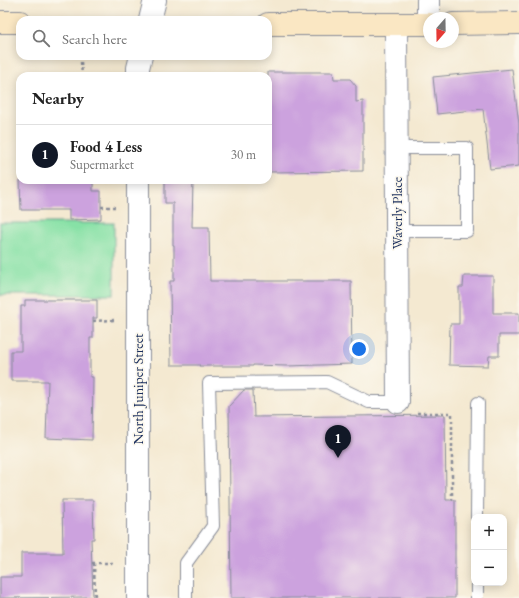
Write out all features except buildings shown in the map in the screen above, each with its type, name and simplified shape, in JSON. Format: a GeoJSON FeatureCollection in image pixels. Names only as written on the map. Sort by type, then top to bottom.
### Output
{"type":"FeatureCollection","features":[{"type":"Feature","properties":{"kind":"main road"},"geometry":{"type":"LineString","coordinates":[[0,22],[16,22]]}},
{"type":"Feature","properties":{"kind":"main road"},"geometry":{"type":"LineString","coordinates":[[459,24],[519,23]]}},
{"type":"Feature","properties":{"kind":"main road"},"geometry":{"type":"LineString","coordinates":[[272,24],[423,24]]}},
{"type":"Feature","properties":{"kind":"street"},"geometry":{"type":"LineString","coordinates":[[151,16],[155,0]]}},
{"type":"Feature","properties":{"kind":"street"},"geometry":{"type":"LineString","coordinates":[[428,0],[428,12]]}},
{"type":"Feature","properties":{"kind":"street","name":"Waverly Place"},"geometry":{"type":"LineString","coordinates":[[396,24],[397,231],[405,407]]}},
{"type":"Feature","properties":{"kind":"street"},"geometry":{"type":"LineString","coordinates":[[138,72],[140,60]]}},
{"type":"Feature","properties":{"kind":"street","name":"North Juniper Street"},"geometry":{"type":"LineString","coordinates":[[138,184],[138,598]]}},
{"type":"Feature","properties":{"kind":"lane"},"geometry":{"type":"LineString","coordinates":[[397,148],[467,148],[467,232],[397,231]]}},
{"type":"Feature","properties":{"kind":"lane"},"geometry":{"type":"LineString","coordinates":[[186,598],[186,563],[213,526],[209,383],[328,382],[369,402],[405,407]]}},
{"type":"Feature","properties":{"kind":"lane"},"geometry":{"type":"LineString","coordinates":[[477,514],[478,402]]}},
{"type":"Feature","properties":{"kind":"lane"},"geometry":{"type":"LineString","coordinates":[[477,586],[477,598]]}},
{"type":"Feature","properties":{"kind":"path"},"geometry":{"type":"LineString","coordinates":[[81,62],[82,72]]}},
{"type":"Feature","properties":{"kind":"path"},"geometry":{"type":"LineString","coordinates":[[101,207],[116,207]]}},
{"type":"Feature","properties":{"kind":"path"},"geometry":{"type":"LineString","coordinates":[[94,321],[116,320]]}},
{"type":"Feature","properties":{"kind":"path"},"geometry":{"type":"LineString","coordinates":[[405,407],[452,413],[452,500]]}},
{"type":"Feature","properties":{"kind":"path"},"geometry":{"type":"LineString","coordinates":[[95,598],[93,563],[118,563]]}},
{"type":"Feature","properties":{"kind":"green space"},"geometry":{"type":"Polygon","coordinates":[[[0,223],[114,223],[114,295],[0,295],[0,223]]]}},
{"type":"Feature","properties":{"kind":"place","name":"Food 4 Less"},"geometry":{"type":"Point","coordinates":[338,458]}}]}
